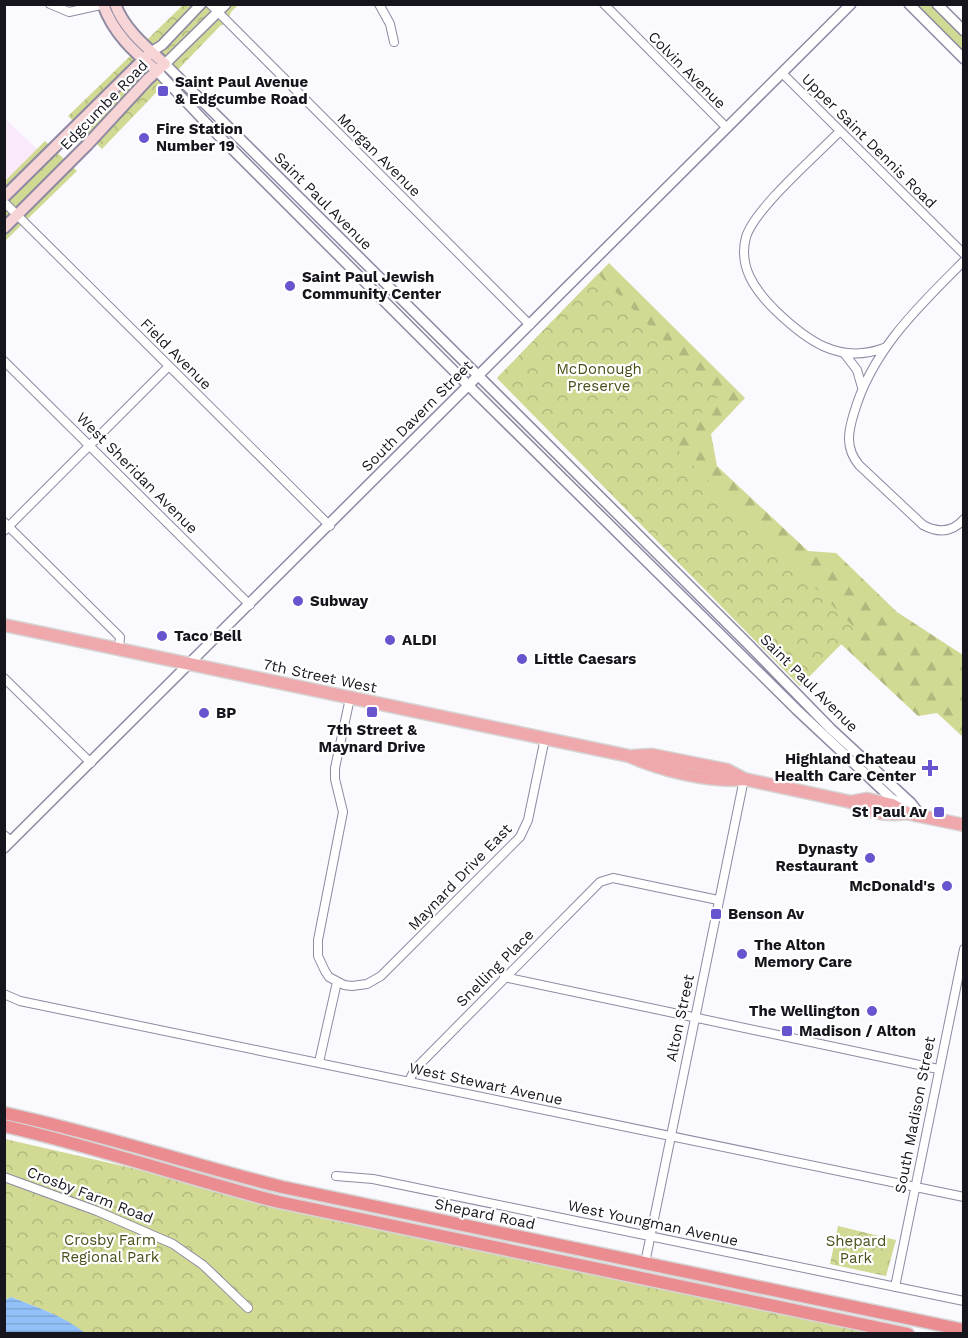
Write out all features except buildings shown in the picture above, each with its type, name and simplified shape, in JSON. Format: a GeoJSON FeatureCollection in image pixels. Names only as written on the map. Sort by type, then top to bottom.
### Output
{"type":"FeatureCollection","features":[{"type":"Feature","properties":{"kind":"highway","name":"Shepard Road"},"geometry":{"type":"LineString","coordinates":[[4,1113],[282,1187],[963,1329]]}},
{"type":"Feature","properties":{"kind":"highway","name":"Shepard Road"},"geometry":{"type":"LineString","coordinates":[[4,1126],[88,1147],[279,1202],[908,1334]]}},
{"type":"Feature","properties":{"kind":"highway"},"geometry":{"type":"LineString","coordinates":[[604,1270],[633,1271],[645,1263]]}},
{"type":"Feature","properties":{"kind":"highway"},"geometry":{"type":"LineString","coordinates":[[645,1263],[650,1277],[696,1289]]}},
{"type":"Feature","properties":{"kind":"main road","name":"Saint Paul Avenue"},"geometry":{"type":"LineString","coordinates":[[116,4],[147,56]]}},
{"type":"Feature","properties":{"kind":"main road","name":"Saint Paul Avenue"},"geometry":{"type":"LineString","coordinates":[[104,5],[107,16],[117,32],[161,67]]}},
{"type":"Feature","properties":{"kind":"main road","name":"Edgcumbe Road"},"geometry":{"type":"LineString","coordinates":[[4,197],[147,56]]}},
{"type":"Feature","properties":{"kind":"main road","name":"Edgcumbe Road"},"geometry":{"type":"LineString","coordinates":[[4,228],[161,67]]}},
{"type":"Feature","properties":{"kind":"main road","name":"7th Street West"},"geometry":{"type":"LineString","coordinates":[[4,625],[629,756],[664,769],[728,781],[744,779],[851,802],[867,799],[892,805],[906,813],[963,825]]}},
{"type":"Feature","properties":{"kind":"street"},"geometry":{"type":"LineString","coordinates":[[50,4],[69,12],[104,5]]}},
{"type":"Feature","properties":{"kind":"street","name":"Edgcumbe Road"},"geometry":{"type":"LineString","coordinates":[[147,56],[164,43],[201,4]]}},
{"type":"Feature","properties":{"kind":"street","name":"Morgan Avenue"},"geometry":{"type":"LineString","coordinates":[[210,4],[530,325]]}},
{"type":"Feature","properties":{"kind":"street","name":"Edgcumbe Road"},"geometry":{"type":"LineString","coordinates":[[161,67],[226,4]]}},
{"type":"Feature","properties":{"kind":"street"},"geometry":{"type":"LineString","coordinates":[[379,4],[390,24],[394,42]]}},
{"type":"Feature","properties":{"kind":"street","name":"Colvin Avenue"},"geometry":{"type":"LineString","coordinates":[[604,4],[727,128]]}},
{"type":"Feature","properties":{"kind":"street","name":"South Davern Street"},"geometry":{"type":"LineString","coordinates":[[7,841],[90,763],[330,525],[850,4]]}},
{"type":"Feature","properties":{"kind":"street"},"geometry":{"type":"LineString","coordinates":[[909,4],[963,59]]}},
{"type":"Feature","properties":{"kind":"street"},"geometry":{"type":"LineString","coordinates":[[937,4],[963,31]]}},
{"type":"Feature","properties":{"kind":"street","name":"Saint Paul Avenue"},"geometry":{"type":"LineString","coordinates":[[161,67],[478,377],[831,729],[910,802],[922,817]]}},
{"type":"Feature","properties":{"kind":"street","name":"Saint Paul Avenue"},"geometry":{"type":"LineString","coordinates":[[161,67],[209,126],[797,711],[891,798],[922,817]]}},
{"type":"Feature","properties":{"kind":"street","name":"Upper Saint Dennis Road"},"geometry":{"type":"LineString","coordinates":[[782,73],[963,254]]}},
{"type":"Feature","properties":{"kind":"street"},"geometry":{"type":"LineString","coordinates":[[840,131],[754,220],[746,240],[744,259],[754,287],[794,328],[814,342],[844,352],[869,353],[885,347]]}},
{"type":"Feature","properties":{"kind":"street","name":"Field Avenue"},"geometry":{"type":"LineString","coordinates":[[4,202],[330,525]]}},
{"type":"Feature","properties":{"kind":"street"},"geometry":{"type":"LineString","coordinates":[[963,261],[920,305],[875,362],[862,387],[848,438],[855,461],[923,525],[943,531],[958,525],[963,519]]}},
{"type":"Feature","properties":{"kind":"street"},"geometry":{"type":"LineString","coordinates":[[844,352],[857,370],[862,387]]}},
{"type":"Feature","properties":{"kind":"street","name":"West Sheridan Avenue"},"geometry":{"type":"LineString","coordinates":[[4,361],[250,604]]}},
{"type":"Feature","properties":{"kind":"street"},"geometry":{"type":"LineString","coordinates":[[119,649],[120,637],[6,527],[169,366]]}},
{"type":"Feature","properties":{"kind":"street"},"geometry":{"type":"LineString","coordinates":[[4,678],[90,763]]}},
{"type":"Feature","properties":{"kind":"street"},"geometry":{"type":"LineString","coordinates":[[319,1062],[337,982],[321,964],[318,940],[343,812],[335,779],[335,768],[350,698]]}},
{"type":"Feature","properties":{"kind":"street","name":"Maynard Drive East"},"geometry":{"type":"LineString","coordinates":[[337,982],[360,986],[381,976],[514,845],[528,820],[545,738]]}},
{"type":"Feature","properties":{"kind":"street","name":"Alton Street"},"geometry":{"type":"LineString","coordinates":[[645,1263],[744,779]]}},
{"type":"Feature","properties":{"kind":"street","name":"Snelling Place"},"geometry":{"type":"LineString","coordinates":[[409,1081],[415,1069],[600,882],[613,878],[718,900]]}},
{"type":"Feature","properties":{"kind":"street","name":"South Madison Street"},"geometry":{"type":"LineString","coordinates":[[895,1287],[963,951]]}},
{"type":"Feature","properties":{"kind":"street"},"geometry":{"type":"LineString","coordinates":[[504,977],[938,1069]]}},
{"type":"Feature","properties":{"kind":"street","name":"West Stewart Avenue"},"geometry":{"type":"LineString","coordinates":[[4,994],[20,1001],[963,1197]]}},
{"type":"Feature","properties":{"kind":"street","name":"West Youngman Avenue"},"geometry":{"type":"LineString","coordinates":[[336,1176],[373,1179],[963,1301]]}},
{"type":"Feature","properties":{"kind":"street","name":"Crosby Farm Road"},"geometry":{"type":"LineString","coordinates":[[4,1177],[97,1211],[173,1244],[203,1265],[248,1308]]}},
{"type":"Feature","properties":{"kind":"shaded area"},"geometry":{"type":"Polygon","coordinates":[[[5,119],[39,151],[5,187],[5,119]]]}},
{"type":"Feature","properties":{"kind":"green space"},"geometry":{"type":"Polygon","coordinates":[[[183,5],[238,5],[226,22],[102,149],[68,116],[183,5]]]}},
{"type":"Feature","properties":{"kind":"green space"},"geometry":{"type":"Polygon","coordinates":[[[904,5],[944,5],[963,24],[963,64],[904,5]]]}},
{"type":"Feature","properties":{"kind":"green space"},"geometry":{"type":"Polygon","coordinates":[[[45,141],[77,171],[5,241],[5,181],[45,141]]]}},
{"type":"Feature","properties":{"kind":"green space","name":"McDonough Preserve"},"geometry":{"type":"Polygon","coordinates":[[[609,263],[745,398],[711,434],[717,466],[808,551],[836,553],[897,612],[963,655],[963,737],[937,713],[918,716],[841,644],[800,686],[497,378],[609,263]]]}},
{"type":"Feature","properties":{"kind":"green space","name":"McDonough Preserve"},"geometry":{"type":"Polygon","coordinates":[[[598,274],[719,396],[671,443],[856,629],[800,686],[497,378],[598,274]]]}},
{"type":"Feature","properties":{"kind":"green space","name":"Crosby Farm Regional Park"},"geometry":{"type":"Polygon","coordinates":[[[5,1139],[641,1285],[881,1333],[85,1334],[68,1322],[40,1308],[11,1297],[5,1300],[5,1139]]]}},
{"type":"Feature","properties":{"kind":"green space","name":"Shepard Park"},"geometry":{"type":"Polygon","coordinates":[[[838,1226],[896,1240],[886,1276],[830,1264],[838,1226]]]}},
{"type":"Feature","properties":{"kind":"water"},"geometry":{"type":"Polygon","coordinates":[[[11,1297],[59,1317],[85,1333],[5,1333],[5,1300],[11,1297]]]}},
{"type":"Feature","properties":{"kind":"place","name":"Saint Paul Avenue & Edgcumbe Road"},"geometry":{"type":"Point","coordinates":[163,91]}},
{"type":"Feature","properties":{"kind":"place","name":"Fire Station Number 19"},"geometry":{"type":"Point","coordinates":[144,138]}},
{"type":"Feature","properties":{"kind":"place","name":"Saint Paul Jewish Community Center"},"geometry":{"type":"Point","coordinates":[290,286]}},
{"type":"Feature","properties":{"kind":"place","name":"Subway"},"geometry":{"type":"Point","coordinates":[298,601]}},
{"type":"Feature","properties":{"kind":"place","name":"Taco Bell"},"geometry":{"type":"Point","coordinates":[162,636]}},
{"type":"Feature","properties":{"kind":"place","name":"ALDI"},"geometry":{"type":"Point","coordinates":[390,640]}},
{"type":"Feature","properties":{"kind":"place","name":"Little Caesars"},"geometry":{"type":"Point","coordinates":[522,659]}},
{"type":"Feature","properties":{"kind":"place","name":"7th Street & Maynard Drive"},"geometry":{"type":"Point","coordinates":[372,712]}},
{"type":"Feature","properties":{"kind":"place","name":"BP"},"geometry":{"type":"Point","coordinates":[204,713]}},
{"type":"Feature","properties":{"kind":"place","name":"Highland Chateau Health Care Center"},"geometry":{"type":"Point","coordinates":[930,768]}},
{"type":"Feature","properties":{"kind":"place","name":"St Paul Av"},"geometry":{"type":"Point","coordinates":[939,812]}},
{"type":"Feature","properties":{"kind":"place","name":"Dynasty Restaurant"},"geometry":{"type":"Point","coordinates":[870,858]}},
{"type":"Feature","properties":{"kind":"place","name":"McDonald's"},"geometry":{"type":"Point","coordinates":[947,886]}},
{"type":"Feature","properties":{"kind":"place","name":"Benson Av"},"geometry":{"type":"Point","coordinates":[716,914]}},
{"type":"Feature","properties":{"kind":"place","name":"The Alton Memory Care"},"geometry":{"type":"Point","coordinates":[742,954]}},
{"type":"Feature","properties":{"kind":"place","name":"The Wellington"},"geometry":{"type":"Point","coordinates":[872,1011]}},
{"type":"Feature","properties":{"kind":"place","name":"Madison / Alton"},"geometry":{"type":"Point","coordinates":[787,1031]}}]}
